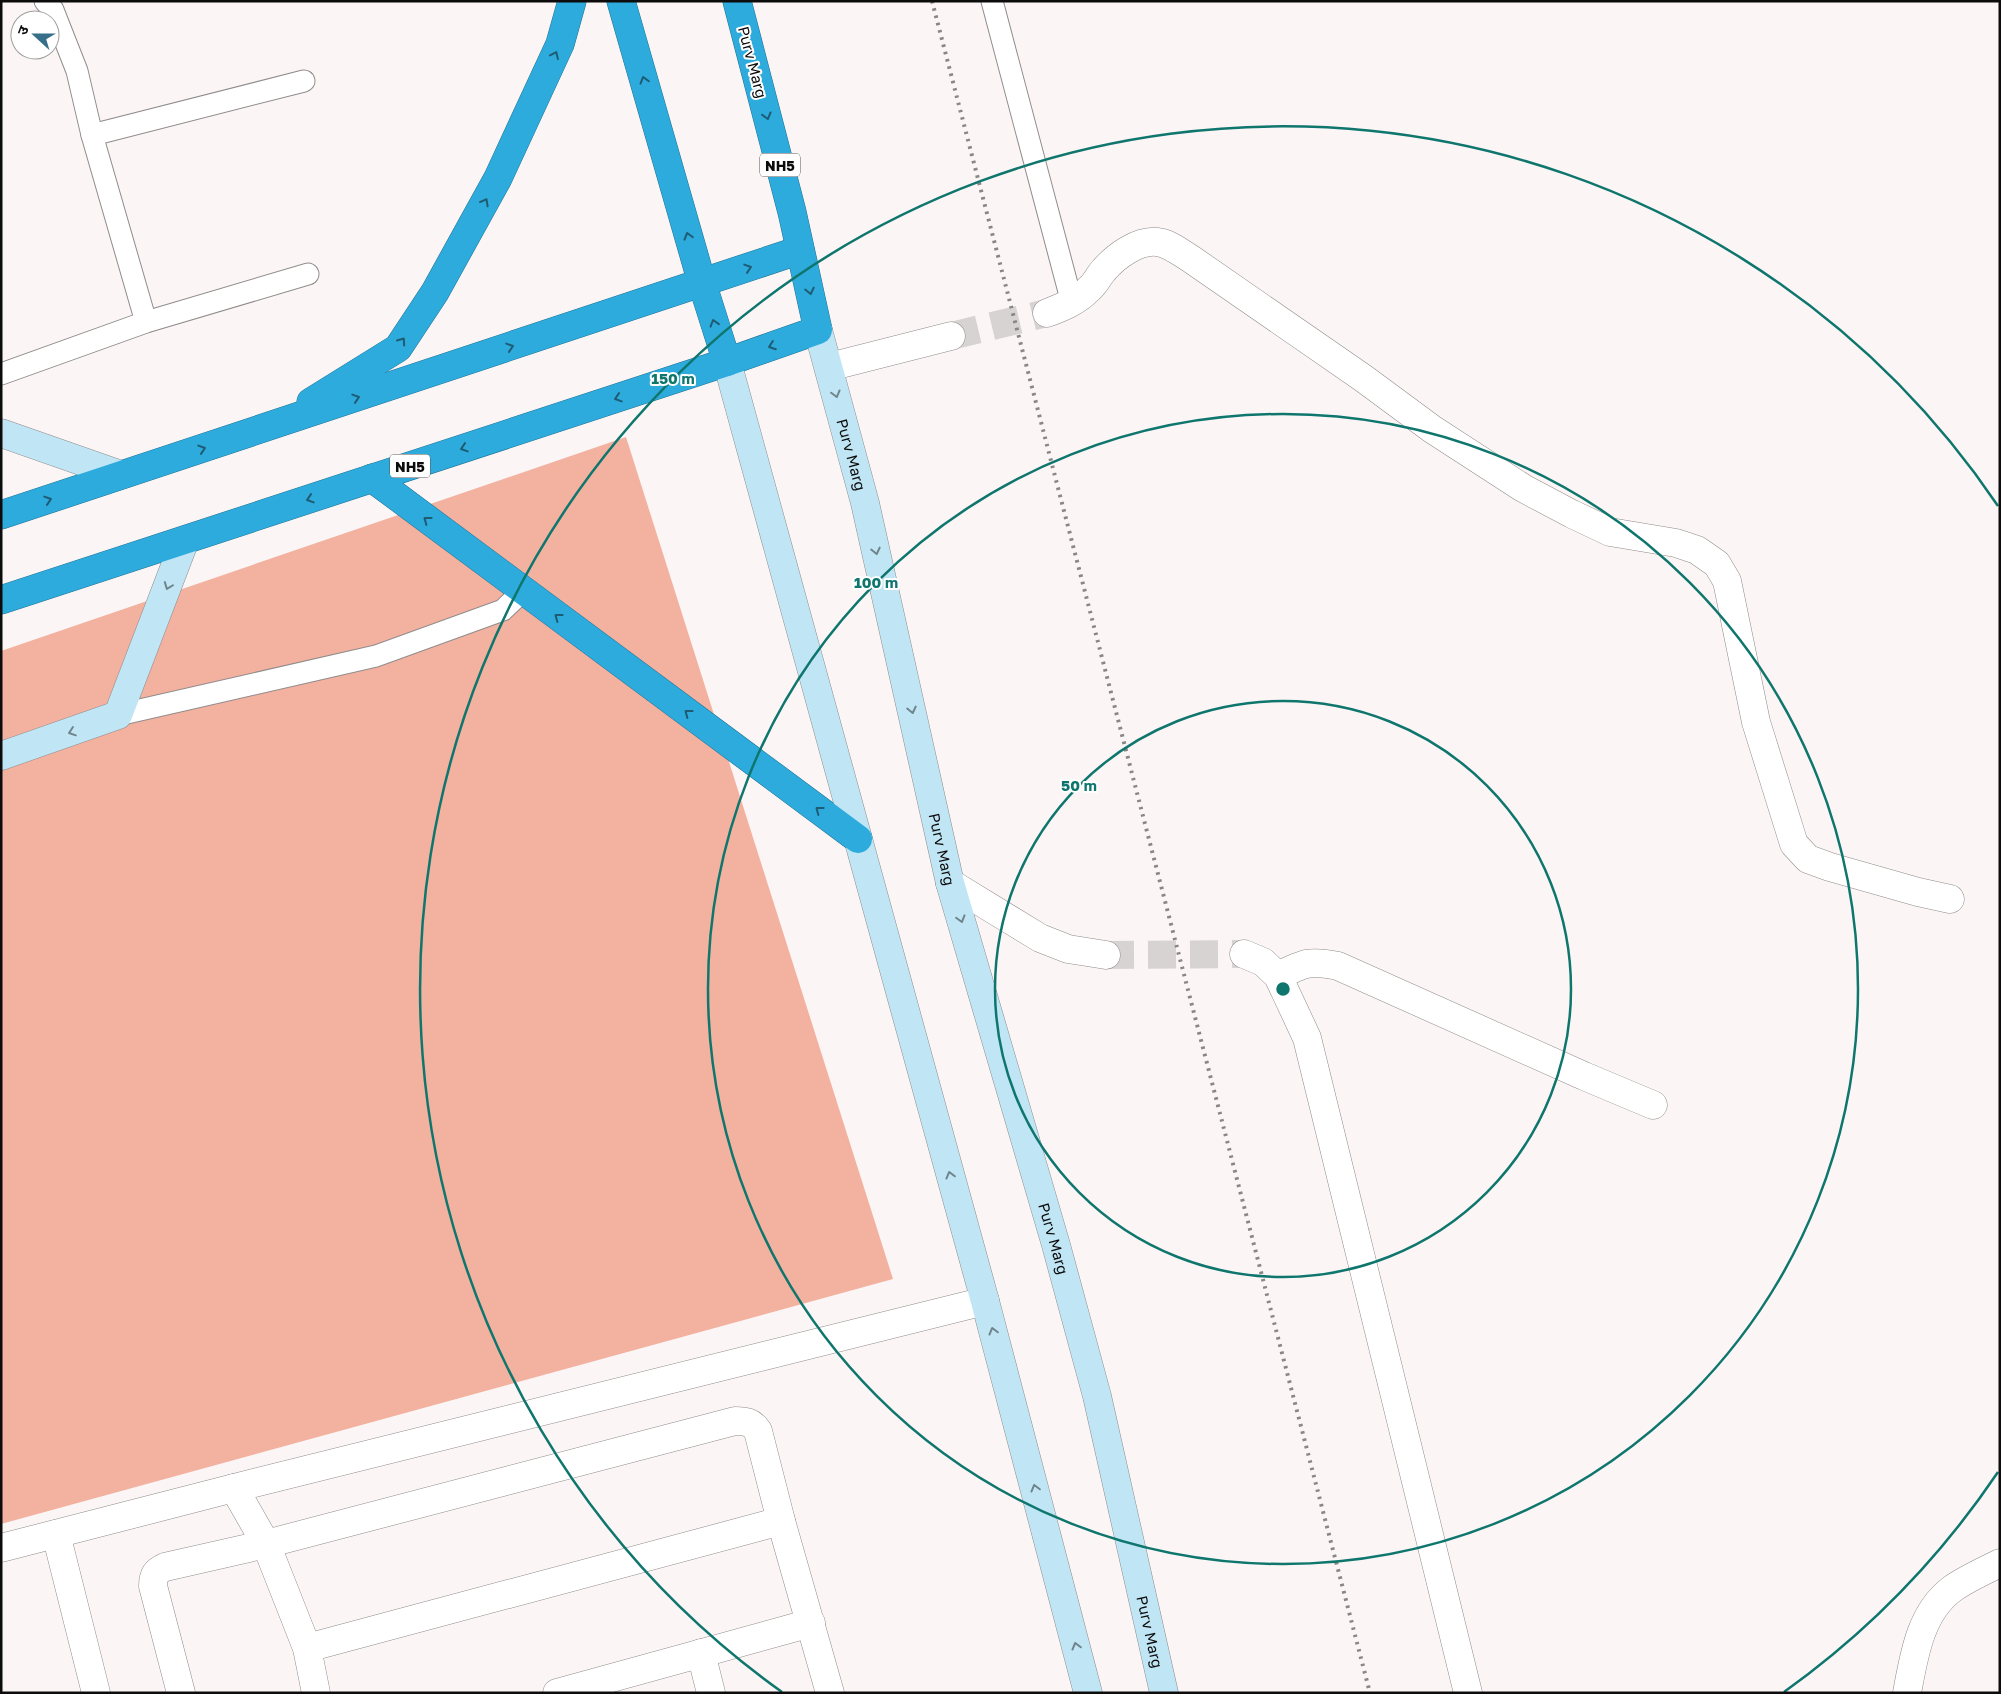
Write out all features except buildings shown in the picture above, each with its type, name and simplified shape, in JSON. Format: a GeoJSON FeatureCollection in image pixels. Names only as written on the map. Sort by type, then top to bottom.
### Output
{"type":"FeatureCollection","features":[{"type":"Feature","properties":{"kind":"highway"},"geometry":{"type":"LineString","coordinates":[[274,425],[398,348],[435,292],[498,178],[560,44],[572,1]]}},
{"type":"Feature","properties":{"kind":"highway"},"geometry":{"type":"LineString","coordinates":[[621,1],[702,283],[727,362]]}},
{"type":"Feature","properties":{"kind":"highway","name":"Purv Marg"},"geometry":{"type":"LineString","coordinates":[[737,1],[792,212],[818,330]]}},
{"type":"Feature","properties":{"kind":"highway"},"geometry":{"type":"LineString","coordinates":[[1,515],[800,250]]}},
{"type":"Feature","properties":{"kind":"highway","name":"NH5"},"geometry":{"type":"LineString","coordinates":[[1,600],[727,362],[818,330]]}},
{"type":"Feature","properties":{"kind":"highway"},"geometry":{"type":"LineString","coordinates":[[372,478],[858,839]]}},
{"type":"Feature","properties":{"kind":"main road","name":"Purv Marg"},"geometry":{"type":"LineString","coordinates":[[818,330],[865,503],[950,883],[1095,1386],[1164,1693]]}},
{"type":"Feature","properties":{"kind":"main road"},"geometry":{"type":"LineString","coordinates":[[727,362],[985,1301],[1088,1693]]}},
{"type":"Feature","properties":{"kind":"main road"},"geometry":{"type":"LineString","coordinates":[[1,433],[121,476]]}},
{"type":"Feature","properties":{"kind":"main road"},"geometry":{"type":"LineString","coordinates":[[1,756],[118,715],[185,540]]}},
{"type":"Feature","properties":{"kind":"street"},"geometry":{"type":"LineString","coordinates":[[1047,313],[1072,303],[1091,288],[1104,269],[1118,256],[1132,247],[1156,241],[1168,245],[1355,372],[1432,428],[1523,488],[1610,532],[1676,543],[1698,550],[1717,564],[1727,581],[1756,722],[1794,844],[1808,859],[1830,868],[1950,899]]}},
{"type":"Feature","properties":{"kind":"street"},"geometry":{"type":"LineString","coordinates":[[829,367],[951,336]]}},
{"type":"Feature","properties":{"kind":"street"},"geometry":{"type":"LineString","coordinates":[[950,883],[1040,938],[1068,949],[1106,955]]}},
{"type":"Feature","properties":{"kind":"street"},"geometry":{"type":"LineString","coordinates":[[1244,954],[1263,962],[1278,976],[1307,1038],[1468,1693]]}},
{"type":"Feature","properties":{"kind":"street"},"geometry":{"type":"LineString","coordinates":[[1278,976],[1308,962],[1338,966],[1653,1105]]}},
{"type":"Feature","properties":{"kind":"street"},"geometry":{"type":"LineString","coordinates":[[1,1548],[985,1301]]}},
{"type":"Feature","properties":{"kind":"street"},"geometry":{"type":"LineString","coordinates":[[181,1693],[152,1586],[152,1578],[157,1570],[165,1566],[266,1544],[735,1421],[746,1421],[754,1425],[758,1431],[781,1521],[830,1693]]}},
{"type":"Feature","properties":{"kind":"street"},"geometry":{"type":"LineString","coordinates":[[234,1488],[266,1544],[307,1648],[316,1693]]}},
{"type":"Feature","properties":{"kind":"street"},"geometry":{"type":"LineString","coordinates":[[307,1648],[781,1521]]}},
{"type":"Feature","properties":{"kind":"street"},"geometry":{"type":"LineString","coordinates":[[56,1534],[96,1693]]}},
{"type":"Feature","properties":{"kind":"street"},"geometry":{"type":"LineString","coordinates":[[1907,1693],[1914,1651],[1923,1628],[1936,1605],[1952,1589],[2000,1563]]}},
{"type":"Feature","properties":{"kind":"street"},"geometry":{"type":"LineString","coordinates":[[557,1693],[811,1623]]}},
{"type":"Feature","properties":{"kind":"street"},"geometry":{"type":"LineString","coordinates":[[701,1653],[710,1693]]}},
{"type":"Feature","properties":{"kind":"lane"},"geometry":{"type":"LineString","coordinates":[[45,1],[53,10],[77,71],[92,135],[146,322]]}},
{"type":"Feature","properties":{"kind":"lane"},"geometry":{"type":"LineString","coordinates":[[992,1],[1072,303]]}},
{"type":"Feature","properties":{"kind":"lane"},"geometry":{"type":"LineString","coordinates":[[92,135],[304,81]]}},
{"type":"Feature","properties":{"kind":"lane"},"geometry":{"type":"LineString","coordinates":[[1,374],[146,322],[308,274]]}},
{"type":"Feature","properties":{"kind":"lane"},"geometry":{"type":"LineString","coordinates":[[118,715],[376,656],[503,610],[523,591]]}},
{"type":"Feature","properties":{"kind":"shaded area"},"geometry":{"type":"Polygon","coordinates":[[[626,437],[893,1279],[1,1524],[1,651],[626,437]]]}},
{"type":"Feature","properties":{"kind":"tunnel"},"geometry":{"type":"LineString","coordinates":[[951,336],[1047,313]]}},
{"type":"Feature","properties":{"kind":"tunnel"},"geometry":{"type":"LineString","coordinates":[[1106,955],[1244,954]]}},
{"type":"Feature","properties":{"kind":"railway"},"geometry":{"type":"LineString","coordinates":[[932,1],[1370,1693]]}}]}
